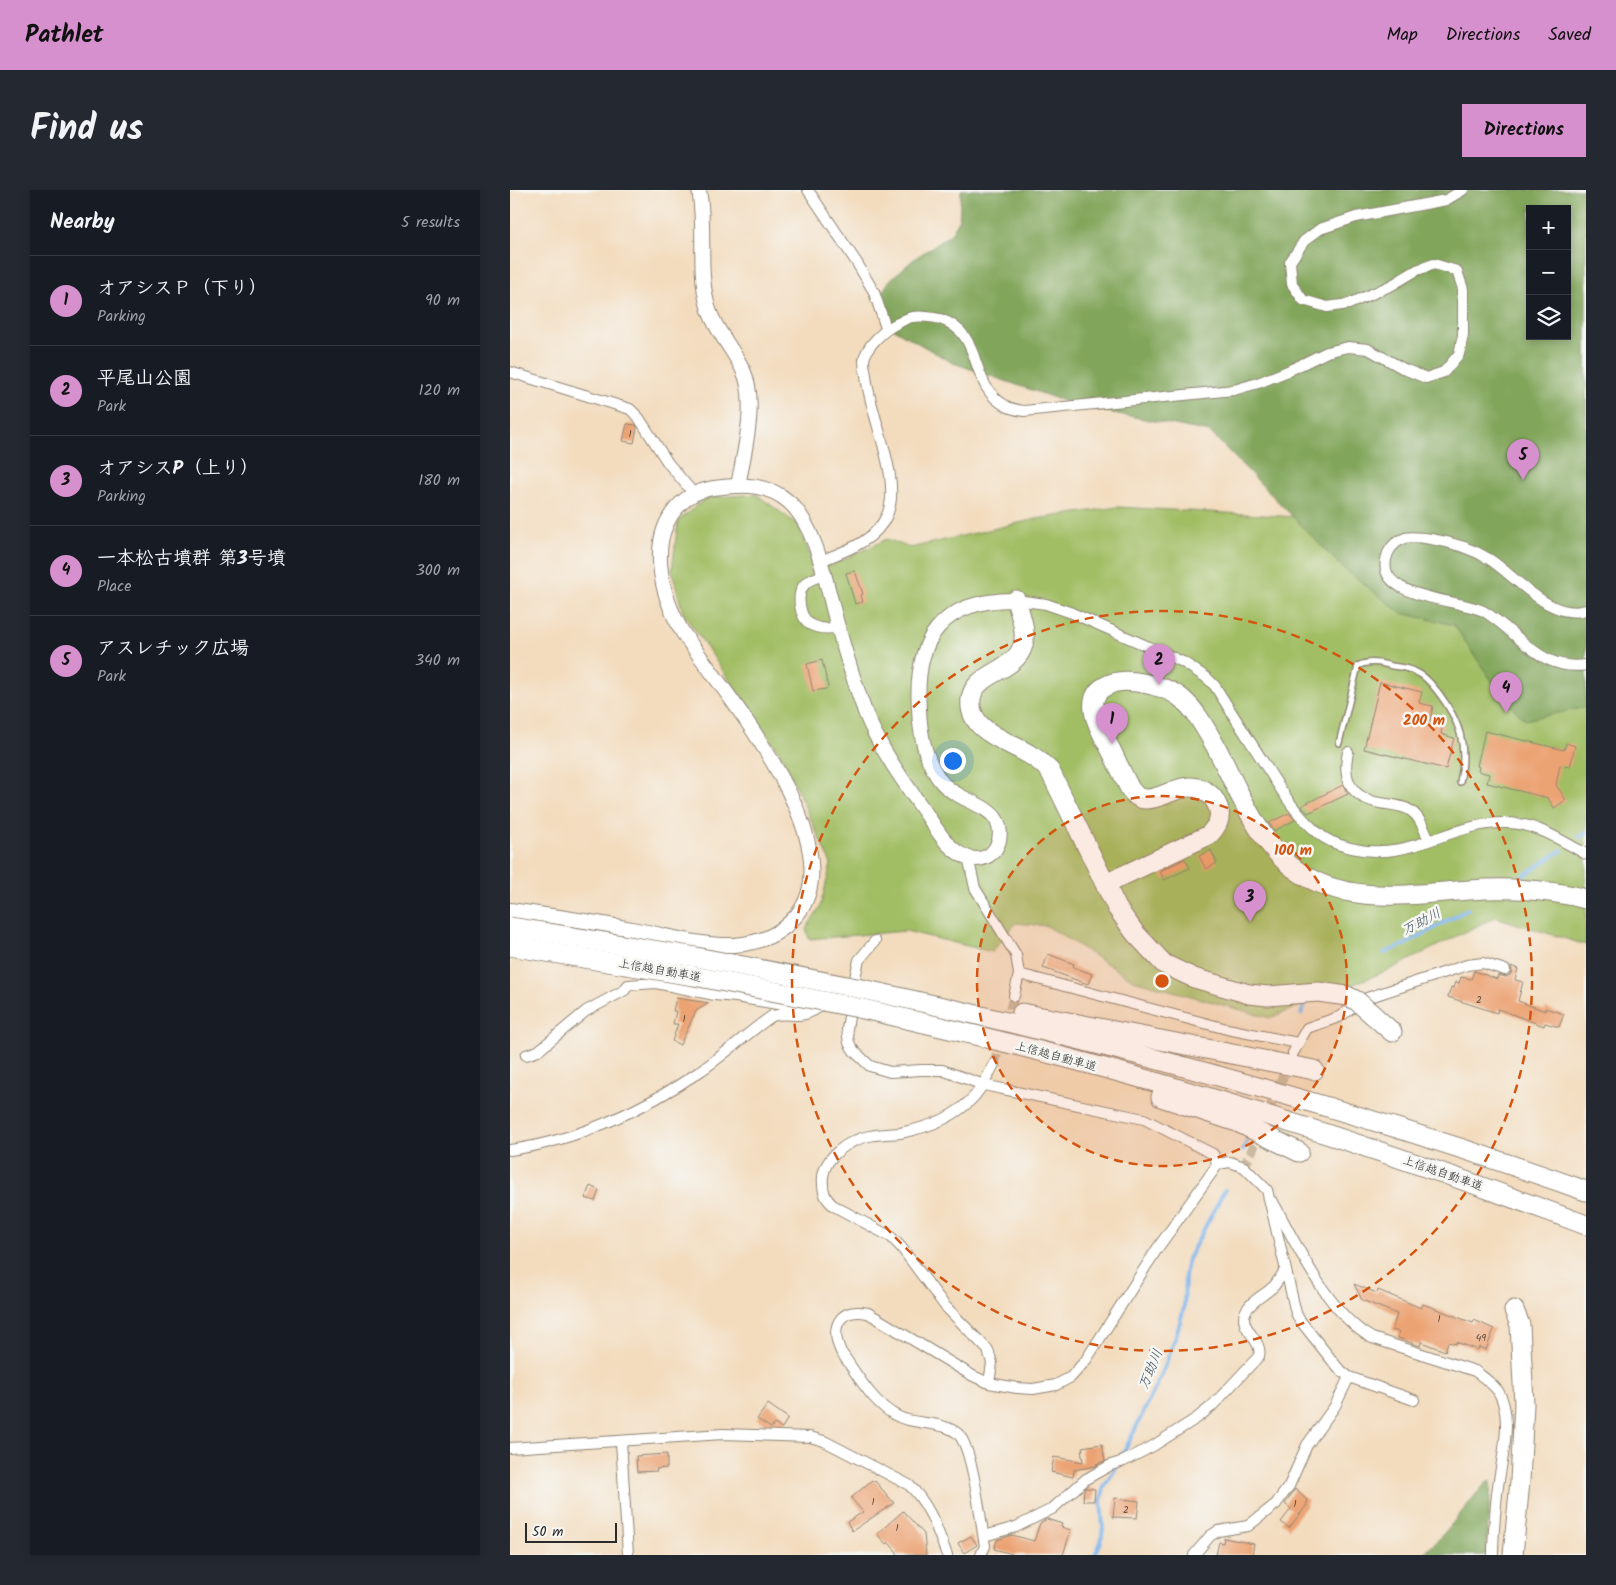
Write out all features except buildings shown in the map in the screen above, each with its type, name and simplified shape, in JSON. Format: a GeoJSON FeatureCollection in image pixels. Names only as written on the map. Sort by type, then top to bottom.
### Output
{"type":"FeatureCollection","features":[{"type":"Feature","properties":{"kind":"highway"},"geometry":{"type":"LineString","coordinates":[[1016,600],[1023,628],[1021,651],[1010,662],[980,682],[975,688],[970,701],[971,708],[983,728],[1034,757],[1050,771],[1117,908],[1154,955],[1164,964],[1194,978],[1249,994],[1268,996],[1318,992],[1347,996],[1357,1001],[1392,1032]]}},
{"type":"Feature","properties":{"kind":"highway"},"geometry":{"type":"LineString","coordinates":[[1105,884],[1200,840],[1209,835],[1218,823],[1218,808],[1214,799],[1209,793],[1200,789],[1190,787],[1179,788],[1158,797],[1143,799],[1136,796],[1130,789],[1096,722],[1094,704],[1095,697],[1104,686],[1114,683],[1132,682],[1161,687],[1181,698],[1189,706],[1205,727],[1266,840],[1283,860],[1310,879],[1332,888],[1360,894],[1383,895],[1484,889],[1524,889],[1552,891],[1586,899]]}},
{"type":"Feature","properties":{"kind":"highway","name":"上信越自動車道"},"geometry":{"type":"LineString","coordinates":[[510,927],[696,957],[997,1019],[1250,1085],[1460,1149],[1586,1192]]}},
{"type":"Feature","properties":{"kind":"highway","name":"上信越自動車道"},"geometry":{"type":"LineString","coordinates":[[510,946],[694,976],[859,990],[973,1034],[1158,1083],[1282,1120],[1466,1181],[1586,1225]]}},
{"type":"Feature","properties":{"kind":"highway"},"geometry":{"type":"LineString","coordinates":[[859,990],[1018,1012],[1314,1070]]}},
{"type":"Feature","properties":{"kind":"highway"},"geometry":{"type":"LineString","coordinates":[[973,1034],[1237,1122],[1299,1152]]}},
{"type":"Feature","properties":{"kind":"highway"},"geometry":{"type":"LineString","coordinates":[[1513,1555],[1520,1481],[1524,1404],[1520,1325],[1514,1310]]}},
{"type":"Feature","properties":{"kind":"street"},"geometry":{"type":"LineString","coordinates":[[699,190],[707,305],[719,331],[742,368],[750,392],[749,417],[738,486]]}},
{"type":"Feature","properties":{"kind":"street"},"geometry":{"type":"LineString","coordinates":[[808,190],[874,292],[886,328]]}},
{"type":"Feature","properties":{"kind":"street"},"geometry":{"type":"LineString","coordinates":[[820,561],[846,551],[867,539],[882,524],[889,509],[891,483],[867,385],[864,359],[874,341],[886,328],[913,316],[939,319],[958,329],[969,342],[981,379],[992,394],[1006,406],[1024,411],[1234,390],[1273,377],[1328,352],[1348,347],[1368,349],[1404,370],[1426,378],[1444,372],[1459,354],[1462,335],[1463,289],[1457,271],[1434,264],[1417,270],[1392,285],[1355,302],[1327,307],[1304,300],[1292,284],[1290,262],[1304,241],[1320,229],[1356,217],[1446,200],[1463,190]]}},
{"type":"Feature","properties":{"kind":"street"},"geometry":{"type":"LineString","coordinates":[[510,372],[630,409],[639,418],[668,463],[694,494]]}},
{"type":"Feature","properties":{"kind":"street"},"geometry":{"type":"LineString","coordinates":[[510,910],[697,942],[733,945],[755,943],[771,937],[778,933],[800,912],[809,894],[812,874],[810,853],[803,828],[789,794],[759,738],[674,619],[664,591],[660,557],[661,540],[664,528],[675,509],[694,494],[707,489],[738,486],[752,486],[778,494],[789,502],[805,522],[820,561],[838,627],[866,714],[882,746],[937,830],[954,850],[968,857],[980,859],[990,854],[999,843],[1000,829],[994,816],[988,811],[947,788],[928,759],[918,706],[921,662],[924,649],[937,628],[957,612],[980,603],[1016,600],[1046,604],[1072,613],[1182,662],[1207,678],[1215,686],[1292,807],[1318,833],[1329,841],[1343,846],[1374,852],[1408,848],[1480,825],[1505,823],[1518,824],[1540,830],[1586,854]]}},
{"type":"Feature","properties":{"kind":"street"},"geometry":{"type":"LineString","coordinates":[[1586,610],[1562,610],[1539,600],[1489,559],[1470,549],[1448,542],[1405,538],[1394,544],[1388,552],[1386,562],[1388,576],[1399,587],[1412,592],[1471,606],[1486,613],[1527,646],[1554,664],[1586,665]]}},
{"type":"Feature","properties":{"kind":"street"},"geometry":{"type":"LineString","coordinates":[[824,576],[814,578],[803,586],[799,598],[801,608],[806,620],[810,624],[824,628],[838,627]]}},
{"type":"Feature","properties":{"kind":"street"},"geometry":{"type":"LineString","coordinates":[[1348,752],[1345,763],[1346,776],[1352,789],[1363,799],[1409,810],[1419,818],[1429,840]]}},
{"type":"Feature","properties":{"kind":"street"},"geometry":{"type":"LineString","coordinates":[[968,857],[975,888],[1016,955],[1019,974],[1014,996]]}},
{"type":"Feature","properties":{"kind":"street"},"geometry":{"type":"LineString","coordinates":[[875,941],[859,960],[859,990],[848,1021],[848,1036],[854,1051],[870,1066],[890,1072],[942,1070],[984,1084],[1144,1119],[1213,1154],[1218,1164]]}},
{"type":"Feature","properties":{"kind":"street"},"geometry":{"type":"LineString","coordinates":[[1293,1053],[1307,1028],[1339,1017],[1368,998],[1467,965],[1483,964],[1505,970]]}},
{"type":"Feature","properties":{"kind":"street"},"geometry":{"type":"LineString","coordinates":[[1019,974],[1226,1029],[1298,1043]]}},
{"type":"Feature","properties":{"kind":"street"},"geometry":{"type":"LineString","coordinates":[[526,1055],[538,1051],[586,1012],[599,1003],[621,993],[628,985],[656,983],[714,995],[736,997],[813,1011]]}},
{"type":"Feature","properties":{"kind":"street"},"geometry":{"type":"LineString","coordinates":[[510,1150],[527,1148],[574,1135],[641,1106],[701,1071],[772,1016],[779,1014],[800,1015],[859,990]]}},
{"type":"Feature","properties":{"kind":"street"},"geometry":{"type":"LineString","coordinates":[[989,1383],[992,1363],[988,1350],[945,1306],[901,1246],[891,1237],[834,1206],[826,1200],[823,1189],[824,1170],[836,1153],[844,1147],[856,1140],[870,1136],[926,1127],[944,1119],[973,1100],[994,1064]]}},
{"type":"Feature","properties":{"kind":"street"},"geometry":{"type":"LineString","coordinates":[[981,1555],[985,1546],[984,1536],[969,1459],[960,1436],[955,1431],[945,1427],[899,1418],[878,1402],[841,1352],[835,1337],[838,1323],[844,1315],[852,1311],[868,1313],[973,1376],[989,1383],[1033,1389],[1056,1385],[1071,1377],[1086,1360],[1156,1249],[1218,1164],[1230,1162],[1244,1167],[1266,1190],[1319,1282],[1343,1316],[1359,1331],[1372,1338],[1475,1371],[1498,1391],[1506,1417],[1505,1441],[1497,1493],[1493,1555]]}},
{"type":"Feature","properties":{"kind":"street"},"geometry":{"type":"LineString","coordinates":[[1266,1190],[1299,1319],[1338,1368],[1349,1377],[1414,1400]]}},
{"type":"Feature","properties":{"kind":"street"},"geometry":{"type":"LineString","coordinates":[[984,1536],[1016,1527],[1052,1509],[1086,1479],[1111,1465],[1124,1461],[1153,1446],[1197,1418],[1212,1406],[1259,1356],[1260,1347],[1246,1326],[1245,1314],[1249,1307],[1274,1286],[1285,1270]]}},
{"type":"Feature","properties":{"kind":"street"},"geometry":{"type":"LineString","coordinates":[[1194,1555],[1210,1536],[1218,1531],[1248,1526],[1276,1504],[1289,1486],[1307,1445],[1335,1406],[1349,1377]]}},
{"type":"Feature","properties":{"kind":"street"},"geometry":{"type":"LineString","coordinates":[[510,1448],[723,1434],[799,1436],[824,1441],[909,1485],[931,1512],[947,1555]]}},
{"type":"Feature","properties":{"kind":"street"},"geometry":{"type":"LineString","coordinates":[[621,1441],[628,1555]]}},
{"type":"Feature","properties":{"kind":"lane"},"geometry":{"type":"LineString","coordinates":[[1339,743],[1358,666],[1364,663],[1381,663],[1418,672],[1427,678],[1456,719],[1462,735],[1463,768],[1460,782]]}},
{"type":"Feature","properties":{"kind":"green space"},"geometry":{"type":"Polygon","coordinates":[[[961,190],[1586,190],[1586,707],[1525,720],[1504,699],[1454,625],[1401,613],[1343,568],[1210,432],[1078,406],[953,363],[895,330],[883,314],[879,297],[890,280],[914,259],[951,234],[959,220],[961,190]]]}},
{"type":"Feature","properties":{"kind":"green space"},"geometry":{"type":"Polygon","coordinates":[[[1586,340],[1586,945],[1495,917],[1391,969],[1270,1018],[1133,980],[1047,926],[1016,923],[992,952],[906,931],[809,939],[806,929],[820,907],[831,864],[782,756],[683,613],[672,571],[678,521],[706,498],[756,494],[798,525],[815,569],[832,565],[887,539],[910,548],[1036,519],[1117,507],[1317,518],[1586,340]]]}},
{"type":"Feature","properties":{"kind":"green space"},"geometry":{"type":"Polygon","coordinates":[[[1491,1481],[1486,1555],[1422,1555],[1447,1530],[1486,1483],[1491,1481]]]}},
{"type":"Feature","properties":{"kind":"waterway","name":"万助川"},"geometry":{"type":"LineString","coordinates":[[1579,837],[1586,833]]}},
{"type":"Feature","properties":{"kind":"waterway","name":"万助川"},"geometry":{"type":"LineString","coordinates":[[1520,878],[1562,850]]}},
{"type":"Feature","properties":{"kind":"waterway","name":"万助川"},"geometry":{"type":"LineString","coordinates":[[1384,953],[1406,944],[1468,909]]}},
{"type":"Feature","properties":{"kind":"waterway","name":"万助川"},"geometry":{"type":"LineString","coordinates":[[1301,1014],[1305,1003]]}},
{"type":"Feature","properties":{"kind":"waterway","name":"万助川"},"geometry":{"type":"LineString","coordinates":[[1243,1151],[1248,1139]]}},
{"type":"Feature","properties":{"kind":"waterway","name":"万助川"},"geometry":{"type":"LineString","coordinates":[[1120,1460],[1162,1374],[1175,1339],[1184,1308],[1185,1276],[1188,1259],[1225,1190]]}},
{"type":"Feature","properties":{"kind":"waterway","name":"万助川"},"geometry":{"type":"LineString","coordinates":[[1095,1555],[1101,1542],[1103,1528],[1101,1501],[1104,1487],[1117,1466]]}},
{"type":"Feature","properties":{"kind":"tunnel"},"geometry":{"type":"LineString","coordinates":[[1006,1024],[1014,996]]}},
{"type":"Feature","properties":{"kind":"tunnel"},"geometry":{"type":"LineString","coordinates":[[994,1064],[1002,1038]]}},
{"type":"Feature","properties":{"kind":"tunnel"},"geometry":{"type":"LineString","coordinates":[[1244,1167],[1289,1062]]}},
{"type":"Feature","properties":{"kind":"place","name":"アスレチック広場"},"geometry":{"type":"Point","coordinates":[1523,480]}},
{"type":"Feature","properties":{"kind":"place","name":"平尾山公園"},"geometry":{"type":"Point","coordinates":[1159,685]}},
{"type":"Feature","properties":{"kind":"place","name":"一本松古墳群 第3号墳"},"geometry":{"type":"Point","coordinates":[1506,713]}},
{"type":"Feature","properties":{"kind":"place","name":"オアシスＰ（下り）"},"geometry":{"type":"Point","coordinates":[1112,744]}},
{"type":"Feature","properties":{"kind":"place","name":"オアシスP（上り）"},"geometry":{"type":"Point","coordinates":[1250,922]}}]}
